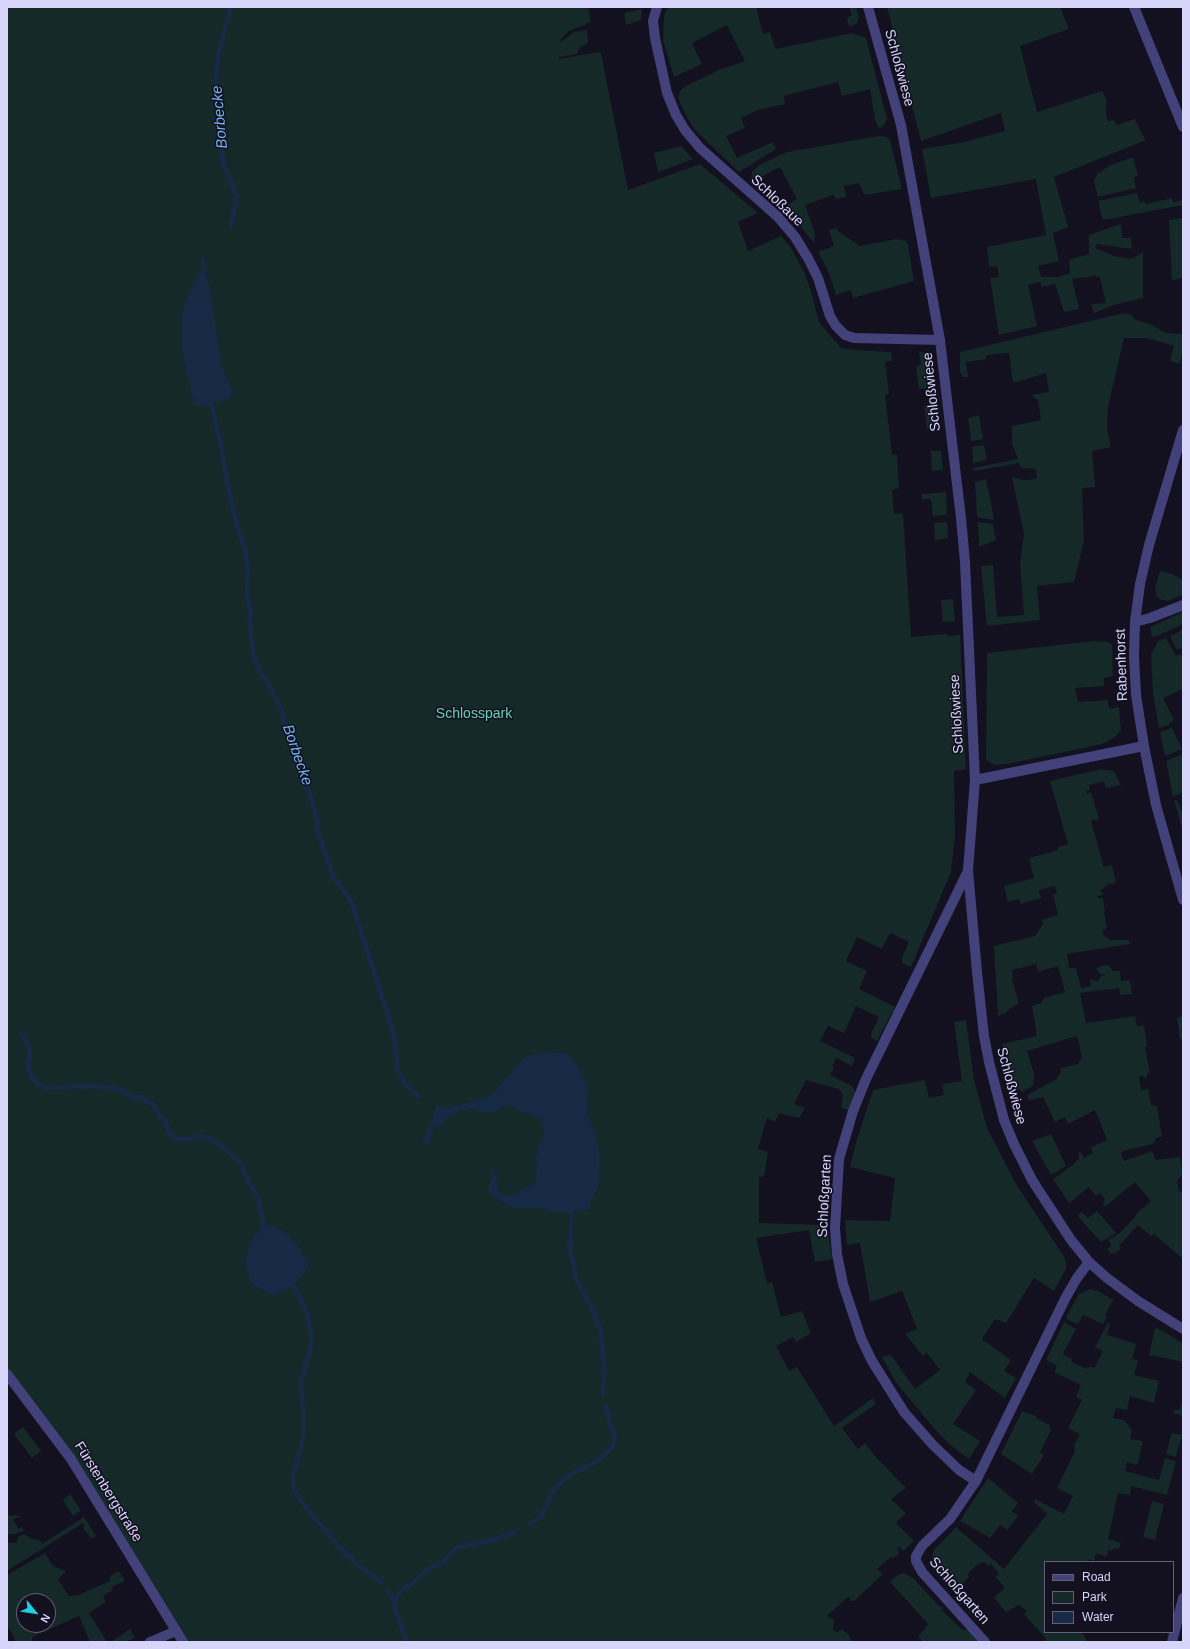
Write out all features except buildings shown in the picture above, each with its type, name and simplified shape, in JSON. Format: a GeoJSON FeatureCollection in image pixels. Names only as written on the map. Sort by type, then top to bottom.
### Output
{"type":"FeatureCollection","features":[{"type":"Feature","properties":{"kind":"street","name":"Schloßaue"},"geometry":{"type":"LineString","coordinates":[[657,7],[654,21],[655,38],[667,93],[676,115],[685,130],[700,148],[778,217],[795,237],[818,278],[830,316],[836,326],[841,331],[854,338],[940,340]]}},
{"type":"Feature","properties":{"kind":"street","name":"Schloßwiese"},"geometry":{"type":"LineString","coordinates":[[868,7],[901,125],[940,340],[965,562],[975,780],[968,870],[974,948],[984,1036],[989,1062],[1004,1120],[1014,1144],[1032,1180],[1067,1234],[1089,1262],[1126,1293],[1183,1329]]}},
{"type":"Feature","properties":{"kind":"street"},"geometry":{"type":"LineString","coordinates":[[1134,7],[1183,127]]}},
{"type":"Feature","properties":{"kind":"street","name":"Rabenhorst"},"geometry":{"type":"LineString","coordinates":[[1183,430],[1148,551],[1140,584],[1135,622],[1135,678],[1144,746],[1156,805],[1183,900]]}},
{"type":"Feature","properties":{"kind":"street"},"geometry":{"type":"LineString","coordinates":[[1135,622],[1150,618],[1183,605]]}},
{"type":"Feature","properties":{"kind":"street"},"geometry":{"type":"LineString","coordinates":[[975,780],[1144,746]]}},
{"type":"Feature","properties":{"kind":"street","name":"Schloßgarten"},"geometry":{"type":"LineString","coordinates":[[968,870],[879,1052],[853,1111],[838,1159],[835,1228],[837,1254],[843,1284],[861,1338],[872,1361],[904,1412],[933,1445],[959,1470],[976,1481]]}},
{"type":"Feature","properties":{"kind":"street","name":"Schloßgarten"},"geometry":{"type":"LineString","coordinates":[[985,1642],[922,1572],[916,1561],[922,1546],[950,1518],[976,1481],[1066,1297],[1077,1278],[1089,1262]]}},
{"type":"Feature","properties":{"kind":"street","name":"Fürstenbergstraße"},"geometry":{"type":"LineString","coordinates":[[7,1374],[71,1459],[183,1642]]}},
{"type":"Feature","properties":{"kind":"street"},"geometry":{"type":"LineString","coordinates":[[1172,1642],[1183,1598]]}},
{"type":"Feature","properties":{"kind":"street"},"geometry":{"type":"LineString","coordinates":[[150,1642],[176,1631]]}},
{"type":"Feature","properties":{"kind":"green space","name":"Schlosspark"},"geometry":{"type":"Polygon","coordinates":[[[7,7],[588,7],[591,22],[569,31],[559,41],[562,41],[574,32],[587,30],[588,43],[580,47],[577,54],[559,57],[559,59],[599,52],[601,53],[628,190],[700,164],[758,213],[738,222],[748,251],[781,236],[791,248],[804,272],[811,291],[819,322],[841,348],[891,352],[892,361],[885,362],[889,394],[885,395],[892,454],[897,455],[899,488],[892,490],[894,514],[903,513],[911,637],[946,634],[949,636],[960,635],[966,769],[954,771],[955,836],[951,872],[911,967],[902,963],[902,958],[909,942],[890,933],[882,949],[857,937],[846,961],[867,971],[859,989],[895,1007],[877,1041],[872,1038],[871,1034],[879,1017],[856,1006],[844,1033],[828,1026],[820,1041],[855,1058],[852,1066],[836,1058],[832,1067],[834,1068],[830,1075],[852,1086],[854,1089],[855,1092],[848,1110],[841,1108],[843,1095],[839,1089],[806,1080],[794,1104],[805,1108],[799,1118],[779,1113],[775,1122],[767,1118],[758,1149],[768,1152],[764,1176],[759,1177],[759,1223],[827,1225],[832,1259],[815,1262],[809,1230],[756,1238],[767,1283],[772,1282],[781,1317],[802,1311],[811,1333],[796,1342],[793,1337],[776,1346],[789,1371],[797,1367],[834,1426],[873,1398],[876,1404],[842,1428],[858,1449],[865,1443],[875,1456],[906,1488],[891,1499],[906,1513],[896,1523],[914,1541],[903,1551],[898,1546],[899,1554],[893,1558],[891,1557],[877,1569],[883,1574],[854,1601],[851,1601],[849,1596],[827,1616],[834,1620],[833,1630],[836,1632],[842,1630],[848,1634],[852,1642],[183,1642],[116,1531],[7,1374],[7,7]]]}},
{"type":"Feature","properties":{"kind":"green space"},"geometry":{"type":"Polygon","coordinates":[[[668,7],[756,7],[763,34],[770,32],[776,49],[852,33],[866,38],[887,119],[885,124],[879,129],[875,120],[870,89],[842,96],[838,82],[784,96],[785,104],[758,110],[741,118],[745,128],[726,136],[737,158],[773,142],[776,149],[739,172],[695,130],[686,116],[678,98],[680,91],[684,87],[719,70],[745,61],[727,25],[692,43],[702,64],[674,77],[663,40],[664,15],[668,7]]]}},
{"type":"Feature","properties":{"kind":"green space"},"geometry":{"type":"Polygon","coordinates":[[[849,7],[856,7],[859,17],[857,23],[849,27],[847,18],[852,15],[849,7]]]}},
{"type":"Feature","properties":{"kind":"green space"},"geometry":{"type":"Polygon","coordinates":[[[887,7],[1060,7],[1069,29],[1020,46],[1037,112],[1102,91],[1106,99],[1106,115],[1108,121],[1114,120],[1117,125],[1135,119],[1146,140],[1054,177],[1068,227],[1053,233],[1059,261],[1038,266],[1041,277],[1058,277],[1070,273],[1069,260],[1089,254],[1089,235],[1121,224],[1122,238],[1131,238],[1132,249],[1097,244],[1095,248],[1114,256],[1131,259],[1143,252],[1143,298],[1114,305],[1094,313],[1091,304],[1106,303],[1100,277],[1095,276],[1072,279],[1079,309],[1064,312],[1055,284],[1042,287],[1040,282],[1028,285],[1037,326],[999,335],[990,278],[999,277],[997,266],[989,267],[987,247],[1046,235],[1036,179],[931,198],[922,149],[965,142],[1005,131],[1001,113],[921,141],[887,7]]]}},
{"type":"Feature","properties":{"kind":"green space"},"geometry":{"type":"Polygon","coordinates":[[[642,9],[641,20],[626,25],[624,13],[642,9]]]}},
{"type":"Feature","properties":{"kind":"green space"},"geometry":{"type":"Polygon","coordinates":[[[879,136],[886,137],[890,140],[902,189],[864,195],[859,183],[844,186],[846,197],[836,199],[833,195],[805,205],[815,233],[814,243],[792,216],[781,209],[797,199],[780,167],[766,174],[755,183],[751,179],[752,172],[759,165],[787,152],[879,136]]]}},
{"type":"Feature","properties":{"kind":"green space"},"geometry":{"type":"Polygon","coordinates":[[[681,146],[693,159],[658,172],[654,153],[681,146]]]}},
{"type":"Feature","properties":{"kind":"green space"},"geometry":{"type":"Polygon","coordinates":[[[1133,157],[1138,176],[1134,177],[1136,188],[1098,197],[1094,181],[1098,173],[1111,165],[1133,157]]]}},
{"type":"Feature","properties":{"kind":"green space"},"geometry":{"type":"Polygon","coordinates":[[[1137,193],[1140,203],[1144,201],[1146,204],[1172,198],[1173,202],[1183,200],[1183,205],[1103,220],[1098,201],[1137,193]]]}},
{"type":"Feature","properties":{"kind":"green space"},"geometry":{"type":"Polygon","coordinates":[[[1183,218],[1183,278],[1172,280],[1169,220],[1183,218]]]}},
{"type":"Feature","properties":{"kind":"green space"},"geometry":{"type":"Polygon","coordinates":[[[837,228],[838,231],[860,246],[897,239],[906,241],[914,281],[853,298],[851,290],[836,295],[829,273],[818,252],[834,246],[829,230],[837,228]]]}},
{"type":"Feature","properties":{"kind":"green space"},"geometry":{"type":"Polygon","coordinates":[[[1124,313],[1130,314],[1136,320],[1150,324],[1166,333],[1183,334],[1183,353],[1179,364],[1170,361],[1174,346],[1147,338],[1124,338],[1108,407],[1107,429],[1111,447],[1092,451],[1095,487],[1082,488],[1084,540],[1074,582],[1037,586],[1040,620],[987,626],[981,566],[993,565],[997,617],[1024,615],[1020,564],[1024,534],[1012,477],[1024,480],[1037,479],[1036,469],[1021,468],[1019,463],[974,471],[973,468],[1018,459],[1012,444],[1012,426],[1041,420],[1038,400],[1031,395],[1049,392],[1046,373],[1013,383],[1009,353],[986,355],[986,359],[966,362],[968,377],[963,377],[960,372],[960,352],[1124,313]]]}},
{"type":"Feature","properties":{"kind":"green space"},"geometry":{"type":"Polygon","coordinates":[[[919,352],[925,352],[929,356],[934,387],[919,389],[916,367],[921,364],[919,352]]]}},
{"type":"Feature","properties":{"kind":"green space"},"geometry":{"type":"Polygon","coordinates":[[[936,405],[939,428],[927,429],[924,406],[936,405]]]}},
{"type":"Feature","properties":{"kind":"green space"},"geometry":{"type":"Polygon","coordinates":[[[979,415],[983,439],[971,441],[968,418],[979,415]]]}},
{"type":"Feature","properties":{"kind":"green space"},"geometry":{"type":"Polygon","coordinates":[[[984,445],[987,460],[973,463],[972,447],[984,445]]]}},
{"type":"Feature","properties":{"kind":"green space"},"geometry":{"type":"Polygon","coordinates":[[[931,451],[941,451],[943,470],[932,471],[931,451]]]}},
{"type":"Feature","properties":{"kind":"green space"},"geometry":{"type":"Polygon","coordinates":[[[986,479],[994,520],[977,517],[975,482],[986,479]]]}},
{"type":"Feature","properties":{"kind":"green space"},"geometry":{"type":"Polygon","coordinates":[[[946,492],[947,515],[933,516],[931,499],[922,499],[921,494],[946,492]]]}},
{"type":"Feature","properties":{"kind":"green space"},"geometry":{"type":"Polygon","coordinates":[[[947,522],[948,538],[935,540],[934,523],[947,522]]]}},
{"type":"Feature","properties":{"kind":"green space"},"geometry":{"type":"Polygon","coordinates":[[[978,522],[993,524],[996,540],[979,547],[978,522]]]}},
{"type":"Feature","properties":{"kind":"green space"},"geometry":{"type":"Polygon","coordinates":[[[1160,571],[1172,574],[1183,580],[1183,595],[1168,601],[1157,597],[1155,589],[1160,571]]]}},
{"type":"Feature","properties":{"kind":"green space"},"geometry":{"type":"Polygon","coordinates":[[[953,599],[955,621],[943,622],[941,600],[953,599]]]}},
{"type":"Feature","properties":{"kind":"green space"},"geometry":{"type":"Polygon","coordinates":[[[1183,612],[1183,624],[1152,637],[1150,627],[1183,612]]]}},
{"type":"Feature","properties":{"kind":"green space"},"geometry":{"type":"Polygon","coordinates":[[[1183,630],[1183,647],[1177,650],[1170,636],[1183,630]]]}},
{"type":"Feature","properties":{"kind":"green space"},"geometry":{"type":"Polygon","coordinates":[[[1166,638],[1176,656],[1180,654],[1183,660],[1183,689],[1163,698],[1174,720],[1169,723],[1169,725],[1159,728],[1153,693],[1151,655],[1158,641],[1166,638]]]}},
{"type":"Feature","properties":{"kind":"green space"},"geometry":{"type":"Polygon","coordinates":[[[1094,641],[1112,644],[1113,676],[1104,678],[1104,686],[1075,688],[1078,702],[1108,700],[1109,709],[1119,707],[1121,730],[1115,737],[1102,744],[1007,764],[995,765],[986,760],[987,653],[1094,641]]]}},
{"type":"Feature","properties":{"kind":"green space"},"geometry":{"type":"Polygon","coordinates":[[[1172,728],[1182,749],[1165,756],[1160,732],[1172,728]]]}},
{"type":"Feature","properties":{"kind":"green space"},"geometry":{"type":"Polygon","coordinates":[[[1183,754],[1183,792],[1173,797],[1166,761],[1183,754]]]}},
{"type":"Feature","properties":{"kind":"green space"},"geometry":{"type":"Polygon","coordinates":[[[1101,769],[1114,771],[1121,785],[1106,788],[1104,781],[1089,785],[1090,790],[1086,791],[1087,794],[1091,792],[1099,819],[1091,821],[1104,867],[1112,865],[1116,883],[1108,884],[1099,892],[1102,892],[1103,895],[1097,896],[1098,898],[1103,898],[1107,928],[1103,930],[1103,933],[1104,936],[1111,940],[1129,940],[1130,944],[1067,954],[1069,968],[1076,968],[1081,988],[1091,986],[1090,979],[1098,981],[1101,976],[1106,976],[1099,973],[1096,968],[1101,966],[1108,965],[1113,971],[1120,971],[1121,981],[1130,980],[1132,994],[1120,995],[1119,988],[1080,993],[1086,1023],[1135,1016],[1137,1026],[1144,1025],[1147,1046],[1145,1047],[1150,1073],[1147,1074],[1147,1077],[1139,1077],[1141,1090],[1148,1089],[1151,1105],[1157,1106],[1162,1137],[1156,1138],[1154,1143],[1123,1151],[1121,1154],[1124,1161],[1152,1151],[1156,1160],[1180,1157],[1182,1175],[1177,1180],[1179,1191],[1183,1192],[1183,1259],[1154,1234],[1151,1236],[1138,1225],[1119,1246],[1121,1248],[1116,1253],[1111,1254],[1107,1249],[1112,1245],[1108,1240],[1120,1233],[1137,1213],[1151,1201],[1135,1182],[1105,1207],[1103,1203],[1105,1199],[1100,1193],[1096,1196],[1089,1187],[1069,1203],[1053,1179],[1074,1164],[1079,1158],[1080,1151],[1084,1158],[1093,1153],[1091,1147],[1107,1140],[1095,1110],[1068,1124],[1065,1117],[1055,1122],[1043,1097],[1028,1100],[1027,1095],[1057,1079],[1061,1072],[1061,1068],[1078,1064],[1082,1057],[1077,1036],[1027,1051],[1034,1074],[1033,1086],[1021,1092],[1020,1089],[1015,1091],[1009,1077],[1002,1044],[1037,1036],[1032,1006],[1041,1003],[1044,998],[1065,992],[1058,966],[1038,972],[1036,964],[1012,970],[1012,979],[1019,1004],[998,1016],[994,946],[1035,936],[1043,924],[1042,920],[1058,915],[1053,894],[1057,894],[1055,886],[1039,890],[1041,898],[1021,904],[1019,899],[1008,902],[1004,886],[1034,878],[1029,858],[1058,850],[1058,847],[1068,844],[1050,781],[1101,769]]]}},
{"type":"Feature","properties":{"kind":"green space"},"geometry":{"type":"Polygon","coordinates":[[[1174,800],[1177,800],[1183,814],[1183,832],[1174,800]]]}},
{"type":"Feature","properties":{"kind":"green space"},"geometry":{"type":"Polygon","coordinates":[[[1183,1016],[1183,1039],[1180,1039],[1177,1018],[1183,1016]]]}},
{"type":"Feature","properties":{"kind":"green space"},"geometry":{"type":"Polygon","coordinates":[[[966,1020],[974,1080],[987,1128],[1016,1184],[1063,1255],[1066,1262],[1066,1269],[1054,1291],[1034,1278],[1006,1323],[995,1319],[982,1339],[1011,1360],[1004,1371],[1016,1378],[1005,1398],[970,1372],[965,1382],[976,1390],[953,1424],[980,1441],[969,1459],[949,1444],[934,1428],[897,1384],[882,1357],[891,1355],[915,1389],[940,1370],[927,1353],[923,1356],[905,1334],[917,1329],[902,1291],[870,1302],[860,1243],[847,1245],[845,1220],[890,1221],[895,1178],[850,1167],[855,1146],[873,1090],[925,1080],[929,1098],[944,1095],[942,1084],[962,1081],[954,1022],[966,1020]]]}},
{"type":"Feature","properties":{"kind":"green space"},"geometry":{"type":"Polygon","coordinates":[[[1051,1134],[1066,1166],[1051,1175],[1032,1141],[1051,1134]]]}},
{"type":"Feature","properties":{"kind":"green space"},"geometry":{"type":"Polygon","coordinates":[[[1097,1211],[1116,1233],[1101,1242],[1078,1215],[1082,1212],[1088,1218],[1097,1211]]]}},
{"type":"Feature","properties":{"kind":"green space"},"geometry":{"type":"Polygon","coordinates":[[[1090,1289],[1098,1291],[1113,1300],[1105,1315],[1107,1317],[1103,1324],[1083,1315],[1078,1324],[1068,1320],[1066,1317],[1079,1294],[1090,1289]]]}},
{"type":"Feature","properties":{"kind":"green space"},"geometry":{"type":"Polygon","coordinates":[[[1064,1322],[1076,1329],[1063,1354],[1072,1359],[1071,1362],[1087,1369],[1087,1367],[1092,1367],[1094,1369],[1103,1351],[1095,1347],[1108,1323],[1110,1324],[1107,1335],[1136,1344],[1132,1359],[1138,1360],[1134,1375],[1159,1381],[1154,1403],[1130,1396],[1127,1410],[1116,1408],[1113,1418],[1124,1420],[1132,1430],[1130,1439],[1143,1441],[1138,1463],[1136,1465],[1127,1462],[1125,1471],[1159,1480],[1165,1458],[1176,1461],[1167,1495],[1131,1486],[1130,1495],[1118,1493],[1108,1539],[1121,1543],[1119,1549],[1114,1548],[1112,1551],[1108,1550],[1107,1557],[1096,1553],[1094,1561],[1088,1559],[1087,1561],[1044,1561],[1044,1633],[1082,1633],[1086,1638],[1085,1642],[1043,1642],[1046,1639],[1024,1614],[1027,1611],[1019,1605],[1006,1612],[994,1598],[1005,1587],[995,1577],[999,1574],[991,1564],[989,1566],[984,1562],[978,1564],[968,1573],[969,1577],[961,1585],[943,1566],[940,1568],[958,1588],[966,1599],[965,1602],[974,1609],[971,1612],[931,1566],[933,1551],[956,1527],[1004,1569],[1047,1514],[1034,1502],[1035,1499],[1064,1514],[1073,1496],[1057,1488],[1075,1451],[1074,1446],[1080,1434],[1068,1428],[1082,1400],[1076,1397],[1081,1385],[1054,1372],[1057,1366],[1046,1360],[1064,1322]]]}},
{"type":"Feature","properties":{"kind":"green space"},"geometry":{"type":"Polygon","coordinates":[[[1155,1327],[1183,1343],[1183,1362],[1149,1356],[1155,1327]]]}},
{"type":"Feature","properties":{"kind":"green space"},"geometry":{"type":"Polygon","coordinates":[[[1183,1398],[1183,1416],[1173,1413],[1174,1410],[1180,1410],[1183,1398]]]}},
{"type":"Feature","properties":{"kind":"green space"},"geometry":{"type":"Polygon","coordinates":[[[1022,1411],[1036,1416],[1038,1419],[1049,1425],[1051,1430],[1040,1452],[1044,1455],[1032,1474],[1001,1454],[1022,1411]]]}},
{"type":"Feature","properties":{"kind":"green space"},"geometry":{"type":"Polygon","coordinates":[[[23,1427],[41,1451],[32,1458],[14,1434],[23,1427]]]}},
{"type":"Feature","properties":{"kind":"green space"},"geometry":{"type":"Polygon","coordinates":[[[1172,1433],[1182,1435],[1176,1457],[1166,1454],[1172,1433]]]}},
{"type":"Feature","properties":{"kind":"green space"},"geometry":{"type":"Polygon","coordinates":[[[988,1478],[1018,1503],[1012,1511],[1018,1516],[1007,1530],[1000,1525],[990,1538],[960,1521],[988,1478]]]}},
{"type":"Feature","properties":{"kind":"green space"},"geometry":{"type":"Polygon","coordinates":[[[70,1494],[81,1511],[73,1516],[63,1500],[70,1494]]]}},
{"type":"Feature","properties":{"kind":"green space"},"geometry":{"type":"Polygon","coordinates":[[[1152,1501],[1164,1504],[1155,1540],[1143,1537],[1152,1501]]]}},
{"type":"Feature","properties":{"kind":"green space"},"geometry":{"type":"Polygon","coordinates":[[[7,1515],[21,1516],[13,1520],[19,1529],[22,1527],[24,1531],[7,1536],[7,1515]]]}},
{"type":"Feature","properties":{"kind":"green space"},"geometry":{"type":"Polygon","coordinates":[[[84,1517],[96,1536],[92,1539],[83,1528],[85,1526],[83,1523],[7,1571],[7,1543],[17,1542],[18,1537],[24,1534],[33,1539],[39,1540],[42,1544],[84,1517]]]}},
{"type":"Feature","properties":{"kind":"green space"},"geometry":{"type":"Polygon","coordinates":[[[45,1553],[53,1566],[66,1571],[58,1579],[69,1596],[78,1595],[110,1581],[110,1576],[119,1571],[125,1581],[112,1587],[113,1590],[103,1596],[106,1602],[89,1613],[107,1642],[90,1642],[79,1616],[56,1626],[56,1593],[16,1593],[16,1633],[41,1633],[32,1637],[32,1642],[16,1642],[9,1628],[7,1629],[7,1575],[45,1553]]]}},
{"type":"Feature","properties":{"kind":"green space"},"geometry":{"type":"Polygon","coordinates":[[[903,1573],[913,1578],[938,1605],[943,1608],[942,1610],[958,1626],[964,1630],[970,1630],[978,1642],[923,1642],[918,1637],[928,1624],[890,1582],[896,1576],[903,1573]]]}},
{"type":"Feature","properties":{"kind":"green space"},"geometry":{"type":"Polygon","coordinates":[[[130,1629],[135,1638],[125,1642],[111,1642],[130,1629]]]}},
{"type":"Feature","properties":{"kind":"water"},"geometry":{"type":"Polygon","coordinates":[[[204,269],[210,288],[222,368],[232,389],[231,395],[226,400],[198,407],[194,403],[184,360],[182,319],[184,306],[194,283],[201,271],[204,269]]]}},
{"type":"Feature","properties":{"kind":"water"},"geometry":{"type":"Polygon","coordinates":[[[545,1052],[566,1053],[572,1058],[582,1073],[588,1090],[587,1113],[599,1147],[599,1186],[590,1202],[590,1209],[573,1212],[574,1220],[571,1221],[569,1214],[563,1212],[552,1212],[538,1207],[515,1208],[489,1194],[489,1184],[492,1179],[491,1166],[497,1178],[498,1190],[501,1194],[511,1196],[525,1187],[534,1185],[536,1180],[537,1165],[535,1159],[540,1142],[544,1136],[542,1123],[539,1118],[533,1114],[522,1112],[511,1106],[504,1106],[495,1113],[490,1111],[479,1111],[473,1108],[464,1111],[460,1110],[456,1114],[450,1115],[442,1124],[435,1127],[432,1132],[431,1142],[425,1145],[422,1144],[433,1118],[436,1105],[447,1108],[486,1098],[493,1094],[523,1059],[530,1055],[545,1052]]]}},
{"type":"Feature","properties":{"kind":"water"},"geometry":{"type":"Polygon","coordinates":[[[263,1225],[277,1227],[286,1233],[298,1246],[309,1264],[294,1285],[276,1295],[272,1295],[253,1284],[249,1278],[246,1262],[249,1244],[263,1225]]]}},
{"type":"Feature","properties":{"kind":"waterway","name":"Borbecke"},"geometry":{"type":"LineString","coordinates":[[231,7],[220,47],[216,76],[218,125],[223,162],[237,196],[231,225]]}},
{"type":"Feature","properties":{"kind":"waterway","name":"Borbecke"},"geometry":{"type":"LineString","coordinates":[[203,260],[204,269]]}},
{"type":"Feature","properties":{"kind":"waterway","name":"Borbecke"},"geometry":{"type":"LineString","coordinates":[[211,403],[222,449],[228,487],[238,529],[245,549],[248,570],[247,596],[251,611],[249,621],[252,647],[257,665],[281,709],[287,732],[313,804],[320,838],[334,878],[348,896],[353,906],[394,1035],[398,1070],[405,1084],[418,1096]]}},
{"type":"Feature","properties":{"kind":"waterway"},"geometry":{"type":"LineString","coordinates":[[21,1033],[30,1050],[28,1063],[29,1071],[37,1083],[45,1088],[83,1086],[108,1087],[120,1090],[133,1098],[140,1097],[154,1105],[159,1115],[166,1123],[169,1132],[174,1137],[184,1140],[198,1136],[208,1138],[226,1149],[241,1163],[246,1177],[258,1197],[263,1225]]}},
{"type":"Feature","properties":{"kind":"waterway"},"geometry":{"type":"LineString","coordinates":[[571,1221],[571,1241],[569,1248],[576,1279],[591,1307],[600,1329],[604,1362],[603,1395]]}},
{"type":"Feature","properties":{"kind":"waterway"},"geometry":{"type":"LineString","coordinates":[[294,1285],[307,1314],[312,1342],[301,1383],[304,1423],[303,1439],[293,1477],[294,1489],[302,1502],[338,1546],[360,1567],[381,1582]]}},
{"type":"Feature","properties":{"kind":"waterway"},"geometry":{"type":"LineString","coordinates":[[531,1524],[542,1515],[553,1492],[563,1480],[571,1474],[596,1462],[612,1448],[615,1436],[611,1427],[606,1406]]}},
{"type":"Feature","properties":{"kind":"waterway"},"geometry":{"type":"LineString","coordinates":[[407,1642],[395,1609],[395,1599],[401,1591],[430,1568],[443,1562],[456,1548],[492,1540],[514,1533]]}},
{"type":"Feature","properties":{"kind":"waterway"},"geometry":{"type":"LineString","coordinates":[[388,1591],[394,1602]]}}]}
